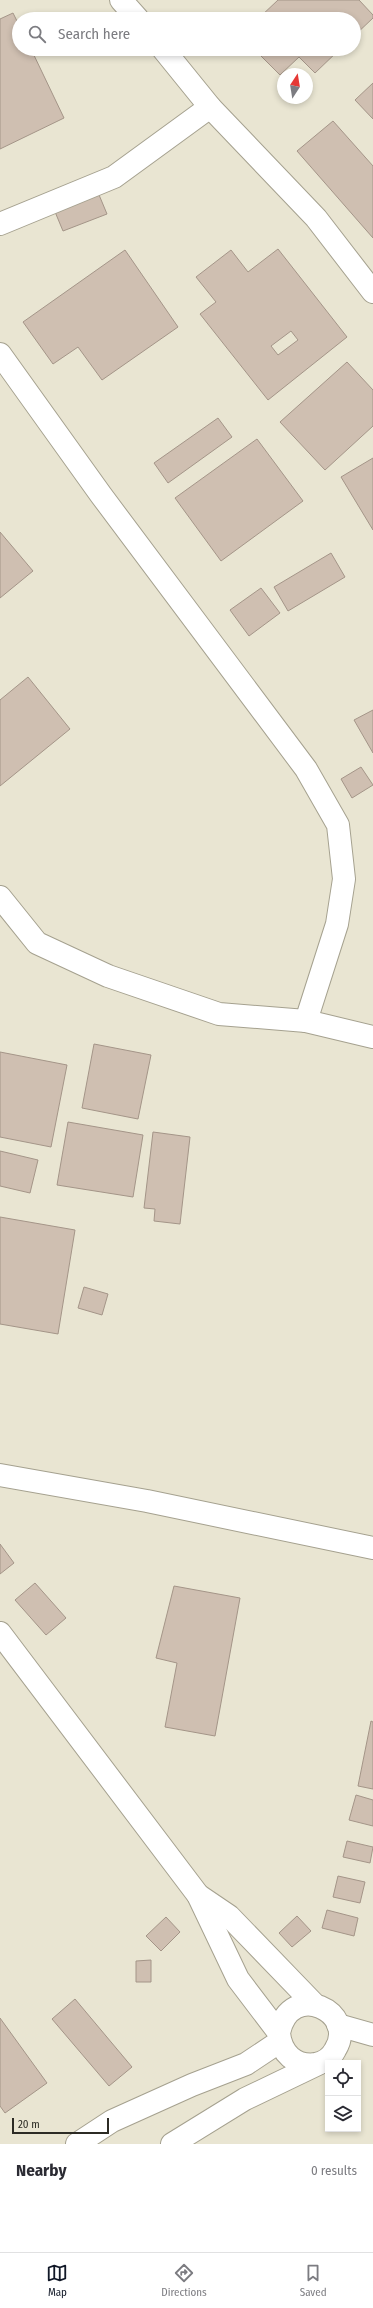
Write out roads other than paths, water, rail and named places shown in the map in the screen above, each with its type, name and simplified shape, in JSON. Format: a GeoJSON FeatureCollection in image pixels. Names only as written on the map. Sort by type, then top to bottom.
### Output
{"type":"FeatureCollection","features":[{"type":"Feature","properties":{"kind":"street"},"geometry":{"type":"LineString","coordinates":[[121,0],[132,12]]}},
{"type":"Feature","properties":{"kind":"street"},"geometry":{"type":"LineString","coordinates":[[169,56],[210,107],[316,218],[373,292]]}},
{"type":"Feature","properties":{"kind":"street"},"geometry":{"type":"LineString","coordinates":[[0,224],[114,177],[210,107]]}},
{"type":"Feature","properties":{"kind":"street"},"geometry":{"type":"LineString","coordinates":[[0,354],[102,495],[306,769],[338,825],[344,879],[338,924],[306,1021]]}},
{"type":"Feature","properties":{"kind":"street"},"geometry":{"type":"LineString","coordinates":[[0,897],[37,943],[108,976],[219,1014],[306,1021],[373,1037]]}},
{"type":"Feature","properties":{"kind":"street"},"geometry":{"type":"LineString","coordinates":[[0,1475],[147,1501],[373,1548]]}},
{"type":"Feature","properties":{"kind":"street"},"geometry":{"type":"LineString","coordinates":[[0,1633],[198,1895],[238,1979],[279,2037],[283,2049],[294,2061],[306,2064],[319,2063]]}},
{"type":"Feature","properties":{"kind":"street"},"geometry":{"type":"LineString","coordinates":[[172,2144],[245,2099],[328,2059],[338,2046],[340,2035],[338,2025],[329,2011],[314,2004],[229,1916],[198,1895]]}},
{"type":"Feature","properties":{"kind":"street"},"geometry":{"type":"LineString","coordinates":[[77,2144],[112,2121],[192,2085],[246,2064],[279,2037],[281,2023],[286,2014],[303,2004],[314,2004]]}},
{"type":"Feature","properties":{"kind":"street"},"geometry":{"type":"LineString","coordinates":[[338,2025],[373,2035]]}}]}
